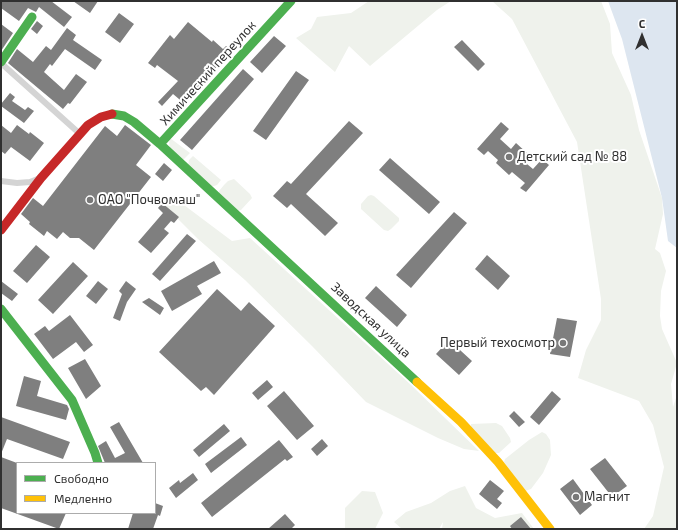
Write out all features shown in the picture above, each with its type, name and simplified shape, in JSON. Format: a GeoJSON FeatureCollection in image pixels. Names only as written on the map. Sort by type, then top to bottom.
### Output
{"type":"FeatureCollection","features":[{"type":"Feature","properties":{"kind":"street","name":"Химический переулок"},"geometry":{"type":"LineString","coordinates":[[160,144],[291,1]]}},
{"type":"Feature","properties":{"kind":"street"},"geometry":{"type":"LineString","coordinates":[[32,17],[1,63],[80,134]]}},
{"type":"Feature","properties":{"kind":"street","name":"Заводская улица"},"geometry":{"type":"LineString","coordinates":[[1,230],[42,178],[88,125],[100,117],[112,114],[124,116],[134,122],[160,144],[461,422],[498,462],[550,529]]}},
{"type":"Feature","properties":{"kind":"street"},"geometry":{"type":"LineString","coordinates":[[1,181],[17,183],[30,182],[42,178]]}},
{"type":"Feature","properties":{"kind":"street"},"geometry":{"type":"LineString","coordinates":[[1,309],[72,400],[98,462]]}},
{"type":"Feature","properties":{"kind":"shaded area"},"geometry":{"type":"Polygon","coordinates":[[[369,1],[451,1],[437,10],[370,66],[349,46],[335,72],[296,38],[311,29],[317,17],[351,13],[369,1]]]}},
{"type":"Feature","properties":{"kind":"shaded area"},"geometry":{"type":"Polygon","coordinates":[[[492,1],[601,1],[610,24],[612,53],[631,95],[639,130],[662,198],[663,214],[655,249],[660,253],[666,271],[661,291],[660,316],[662,329],[677,363],[671,384],[673,407],[677,395],[677,529],[644,529],[653,516],[664,467],[653,425],[639,401],[578,378],[586,350],[601,320],[601,299],[577,142],[512,19],[492,1]]]}},
{"type":"Feature","properties":{"kind":"shaded area"},"geometry":{"type":"Polygon","coordinates":[[[608,1],[677,1],[677,248],[668,241],[662,198],[622,39],[608,1]]]}},
{"type":"Feature","properties":{"kind":"shaded area"},"geometry":{"type":"Polygon","coordinates":[[[170,138],[190,153],[182,161],[170,149],[170,138]]]}},
{"type":"Feature","properties":{"kind":"shaded area"},"geometry":{"type":"Polygon","coordinates":[[[193,156],[221,180],[217,185],[211,187],[188,166],[189,160],[193,156]]]}},
{"type":"Feature","properties":{"kind":"shaded area"},"geometry":{"type":"Polygon","coordinates":[[[234,179],[250,194],[252,198],[241,210],[237,211],[219,195],[219,191],[224,185],[228,181],[234,179]]]}},
{"type":"Feature","properties":{"kind":"shaded area"},"geometry":{"type":"Polygon","coordinates":[[[371,195],[399,218],[399,221],[388,231],[384,230],[361,209],[361,204],[368,196],[371,195]]]}},
{"type":"Feature","properties":{"kind":"shaded area"},"geometry":{"type":"Polygon","coordinates":[[[172,196],[232,241],[250,238],[410,384],[479,451],[464,449],[438,438],[366,402],[245,280],[198,239],[161,202],[172,196]]]}},
{"type":"Feature","properties":{"kind":"shaded area"},"geometry":{"type":"Polygon","coordinates":[[[496,423],[502,426],[511,442],[499,453],[495,453],[471,427],[471,424],[496,423]]]}},
{"type":"Feature","properties":{"kind":"shaded area"},"geometry":{"type":"Polygon","coordinates":[[[542,432],[546,434],[550,440],[551,455],[543,473],[531,489],[525,491],[504,462],[505,459],[529,440],[542,432]]]}},
{"type":"Feature","properties":{"kind":"shaded area"},"geometry":{"type":"Polygon","coordinates":[[[465,486],[476,508],[495,518],[522,513],[534,529],[442,529],[443,522],[439,529],[402,529],[394,522],[406,512],[431,503],[450,491],[465,486]]]}},
{"type":"Feature","properties":{"kind":"shaded area"},"geometry":{"type":"Polygon","coordinates":[[[362,491],[375,492],[383,513],[375,529],[345,529],[345,508],[362,491]]]}},
{"type":"Feature","properties":{"kind":"building"},"geometry":{"type":"Polygon","coordinates":[[[1,1],[51,1],[72,17],[64,27],[39,7],[36,12],[28,8],[19,21],[1,8],[1,1]]]}},
{"type":"Feature","properties":{"kind":"building"},"geometry":{"type":"Polygon","coordinates":[[[73,1],[98,1],[90,13],[73,1]]]}},
{"type":"Feature","properties":{"kind":"building"},"geometry":{"type":"Polygon","coordinates":[[[119,13],[134,24],[120,43],[105,32],[119,13]]]}},
{"type":"Feature","properties":{"kind":"building"},"geometry":{"type":"Polygon","coordinates":[[[37,21],[43,26],[37,34],[31,29],[37,21]]]}},
{"type":"Feature","properties":{"kind":"building"},"geometry":{"type":"Polygon","coordinates":[[[188,22],[212,42],[213,40],[223,49],[226,46],[231,50],[185,104],[173,94],[162,106],[158,102],[178,81],[157,65],[155,68],[148,63],[170,35],[174,39],[188,22]]]}},
{"type":"Feature","properties":{"kind":"building"},"geometry":{"type":"Polygon","coordinates":[[[1,24],[13,33],[1,51],[1,24]]]}},
{"type":"Feature","properties":{"kind":"building"},"geometry":{"type":"Polygon","coordinates":[[[67,28],[76,35],[73,40],[102,60],[95,70],[65,49],[52,66],[50,64],[44,72],[64,90],[76,74],[87,82],[70,104],[68,103],[63,109],[8,63],[17,49],[33,62],[46,46],[51,50],[67,28]]]}},
{"type":"Feature","properties":{"kind":"building"},"geometry":{"type":"Polygon","coordinates":[[[274,36],[286,46],[262,73],[250,62],[274,36]]]}},
{"type":"Feature","properties":{"kind":"building"},"geometry":{"type":"Polygon","coordinates":[[[462,40],[485,64],[478,71],[454,47],[462,40]]]}},
{"type":"Feature","properties":{"kind":"building"},"geometry":{"type":"Polygon","coordinates":[[[243,69],[254,79],[192,150],[180,140],[243,69]]]}},
{"type":"Feature","properties":{"kind":"building"},"geometry":{"type":"Polygon","coordinates":[[[296,71],[309,80],[266,140],[253,131],[296,71]]]}},
{"type":"Feature","properties":{"kind":"building"},"geometry":{"type":"Polygon","coordinates":[[[10,93],[15,97],[12,101],[25,110],[28,107],[34,111],[24,123],[1,106],[10,93]]]}},
{"type":"Feature","properties":{"kind":"building"},"geometry":{"type":"Polygon","coordinates":[[[349,121],[363,133],[306,194],[338,223],[325,236],[291,204],[287,208],[273,196],[287,181],[291,184],[349,121]]]}},
{"type":"Feature","properties":{"kind":"building","name":"Детский сад № 88"},"geometry":{"type":"Polygon","coordinates":[[[501,122],[509,129],[500,139],[511,149],[516,143],[527,153],[521,159],[533,169],[542,159],[549,165],[526,192],[520,188],[525,183],[512,172],[509,175],[496,163],[498,160],[488,151],[484,155],[477,149],[501,122]]]}},
{"type":"Feature","properties":{"kind":"building"},"geometry":{"type":"Polygon","coordinates":[[[1,125],[11,133],[17,125],[29,134],[30,132],[44,143],[30,161],[11,147],[5,154],[1,151],[1,125]]]}},
{"type":"Feature","properties":{"kind":"building","name":"ОАО \"Почвомаш\""},"geometry":{"type":"Polygon","coordinates":[[[125,125],[151,145],[136,165],[151,177],[94,250],[79,238],[70,238],[63,232],[57,239],[47,231],[44,236],[29,224],[30,222],[21,214],[33,198],[43,206],[105,126],[117,136],[125,125]]]}},
{"type":"Feature","properties":{"kind":"building"},"geometry":{"type":"Polygon","coordinates":[[[390,158],[440,202],[429,214],[379,170],[390,158]]]}},
{"type":"Feature","properties":{"kind":"building"},"geometry":{"type":"Polygon","coordinates":[[[164,163],[172,170],[163,181],[155,174],[164,163]]]}},
{"type":"Feature","properties":{"kind":"building"},"geometry":{"type":"Polygon","coordinates":[[[162,203],[179,217],[174,223],[171,221],[164,229],[169,233],[151,253],[138,242],[163,213],[158,208],[162,203]]]}},
{"type":"Feature","properties":{"kind":"building"},"geometry":{"type":"Polygon","coordinates":[[[454,212],[467,223],[411,288],[396,275],[454,212]]]}},
{"type":"Feature","properties":{"kind":"building"},"geometry":{"type":"Polygon","coordinates":[[[187,234],[196,241],[160,281],[152,274],[187,234]]]}},
{"type":"Feature","properties":{"kind":"building"},"geometry":{"type":"Polygon","coordinates":[[[36,245],[50,257],[27,283],[13,271],[36,245]]]}},
{"type":"Feature","properties":{"kind":"building"},"geometry":{"type":"Polygon","coordinates":[[[487,255],[510,276],[498,290],[475,269],[487,255]]]}},
{"type":"Feature","properties":{"kind":"building"},"geometry":{"type":"Polygon","coordinates":[[[214,261],[221,273],[197,286],[202,294],[172,311],[161,291],[214,261]]]}},
{"type":"Feature","properties":{"kind":"building"},"geometry":{"type":"Polygon","coordinates":[[[73,262],[88,276],[53,314],[38,300],[73,262]]]}},
{"type":"Feature","properties":{"kind":"building"},"geometry":{"type":"Polygon","coordinates":[[[1,281],[18,294],[12,301],[1,293],[1,281]]]}},
{"type":"Feature","properties":{"kind":"building"},"geometry":{"type":"Polygon","coordinates":[[[98,281],[108,289],[96,304],[86,296],[98,281]]]}},
{"type":"Feature","properties":{"kind":"building"},"geometry":{"type":"Polygon","coordinates":[[[126,281],[136,289],[127,302],[120,321],[113,318],[122,294],[119,291],[126,281]]]}},
{"type":"Feature","properties":{"kind":"building"},"geometry":{"type":"Polygon","coordinates":[[[376,286],[407,315],[397,327],[365,298],[376,286]]]}},
{"type":"Feature","properties":{"kind":"building"},"geometry":{"type":"Polygon","coordinates":[[[217,289],[241,311],[249,302],[275,326],[214,395],[206,387],[201,391],[159,352],[217,289]]]}},
{"type":"Feature","properties":{"kind":"building"},"geometry":{"type":"Polygon","coordinates":[[[149,298],[164,308],[160,315],[142,302],[149,298]]]}},
{"type":"Feature","properties":{"kind":"building"},"geometry":{"type":"Polygon","coordinates":[[[70,315],[93,345],[84,352],[76,342],[53,359],[34,334],[45,326],[49,331],[70,315]]]}},
{"type":"Feature","properties":{"kind":"building","name":"Первый техосмотр"},"geometry":{"type":"Polygon","coordinates":[[[557,318],[577,321],[570,357],[550,354],[557,318]]]}},
{"type":"Feature","properties":{"kind":"building"},"geometry":{"type":"Polygon","coordinates":[[[449,340],[472,361],[459,375],[436,354],[449,340]]]}},
{"type":"Feature","properties":{"kind":"building"},"geometry":{"type":"Polygon","coordinates":[[[85,359],[101,386],[86,399],[68,368],[85,359]]]}},
{"type":"Feature","properties":{"kind":"building"},"geometry":{"type":"Polygon","coordinates":[[[24,376],[41,381],[37,396],[67,405],[69,409],[66,420],[16,406],[24,376]]]}},
{"type":"Feature","properties":{"kind":"building"},"geometry":{"type":"Polygon","coordinates":[[[267,380],[273,387],[258,400],[252,393],[267,380]]]}},
{"type":"Feature","properties":{"kind":"building"},"geometry":{"type":"Polygon","coordinates":[[[284,391],[314,426],[297,440],[267,406],[284,391]]]}},
{"type":"Feature","properties":{"kind":"building"},"geometry":{"type":"Polygon","coordinates":[[[552,391],[561,399],[539,425],[530,417],[552,391]]]}},
{"type":"Feature","properties":{"kind":"building"},"geometry":{"type":"Polygon","coordinates":[[[514,411],[525,422],[519,427],[509,416],[514,411]]]}},
{"type":"Feature","properties":{"kind":"building"},"geometry":{"type":"Polygon","coordinates":[[[1,417],[70,442],[63,459],[7,439],[1,454],[1,417]]]}},
{"type":"Feature","properties":{"kind":"building"},"geometry":{"type":"Polygon","coordinates":[[[119,422],[142,462],[105,462],[98,446],[106,441],[115,458],[125,453],[110,427],[119,422]]]}},
{"type":"Feature","properties":{"kind":"building"},"geometry":{"type":"Polygon","coordinates":[[[224,424],[230,431],[199,457],[193,450],[224,424]]]}},
{"type":"Feature","properties":{"kind":"building"},"geometry":{"type":"Polygon","coordinates":[[[241,437],[247,445],[211,473],[205,464],[241,437]]]}},
{"type":"Feature","properties":{"kind":"building"},"geometry":{"type":"Polygon","coordinates":[[[322,439],[328,446],[317,456],[311,449],[322,439]]]}},
{"type":"Feature","properties":{"kind":"building"},"geometry":{"type":"Polygon","coordinates":[[[279,440],[293,457],[287,461],[285,459],[212,517],[201,503],[279,440]]]}},
{"type":"Feature","properties":{"kind":"building"},"geometry":{"type":"Polygon","coordinates":[[[1,457],[16,463],[16,513],[1,508],[1,457]]]}},
{"type":"Feature","properties":{"kind":"building"},"geometry":{"type":"Polygon","coordinates":[[[605,458],[627,486],[612,497],[590,469],[605,458]]]}},
{"type":"Feature","properties":{"kind":"building"},"geometry":{"type":"Polygon","coordinates":[[[193,473],[198,480],[176,498],[169,488],[179,480],[180,483],[193,473]]]}},
{"type":"Feature","properties":{"kind":"building","name":"Магнит"},"geometry":{"type":"Polygon","coordinates":[[[573,479],[592,505],[580,515],[560,489],[573,479]]]}},
{"type":"Feature","properties":{"kind":"building"},"geometry":{"type":"Polygon","coordinates":[[[490,480],[504,491],[497,499],[502,503],[497,509],[479,494],[490,480]]]}},
{"type":"Feature","properties":{"kind":"building"},"geometry":{"type":"Polygon","coordinates":[[[156,503],[163,506],[160,516],[158,515],[153,529],[128,529],[133,514],[156,514],[156,503]]]}},
{"type":"Feature","properties":{"kind":"building"},"geometry":{"type":"Polygon","coordinates":[[[18,514],[66,514],[59,529],[18,514]]]}},
{"type":"Feature","properties":{"kind":"building"},"geometry":{"type":"Polygon","coordinates":[[[285,514],[295,525],[291,529],[268,529],[285,514]]]}},
{"type":"Feature","properties":{"kind":"building"},"geometry":{"type":"Polygon","coordinates":[[[521,517],[531,529],[512,529],[510,526],[521,517]]]}},
{"type":"Feature","properties":{"kind":"traffic: fast"},"geometry":{"type":"LineString","coordinates":[[160,144],[291,1]]}},
{"type":"Feature","properties":{"kind":"traffic: fast"},"geometry":{"type":"LineString","coordinates":[[1,62],[32,17]]}},
{"type":"Feature","properties":{"kind":"traffic: fast"},"geometry":{"type":"LineString","coordinates":[[112,114],[124,116],[134,122],[160,144],[417,382]]}},
{"type":"Feature","properties":{"kind":"traffic: fast"},"geometry":{"type":"LineString","coordinates":[[1,309],[72,400],[98,462]]}},
{"type":"Feature","properties":{"kind":"traffic: slow"},"geometry":{"type":"LineString","coordinates":[[417,382],[461,422],[498,462],[550,529]]}},
{"type":"Feature","properties":{"kind":"traffic: jam"},"geometry":{"type":"LineString","coordinates":[[1,230],[41,178],[88,125],[101,117],[112,114]]}},
{"type":"Feature","properties":{"kind":"place","name":"Детский сад № 88"},"geometry":{"type":"Point","coordinates":[509,157]}},
{"type":"Feature","properties":{"kind":"place","name":"ОАО \"Почвомаш\""},"geometry":{"type":"Point","coordinates":[90,200]}},
{"type":"Feature","properties":{"kind":"place","name":"Первый техосмотр"},"geometry":{"type":"Point","coordinates":[563,343]}},
{"type":"Feature","properties":{"kind":"place","name":"Магнит"},"geometry":{"type":"Point","coordinates":[576,497]}}]}
